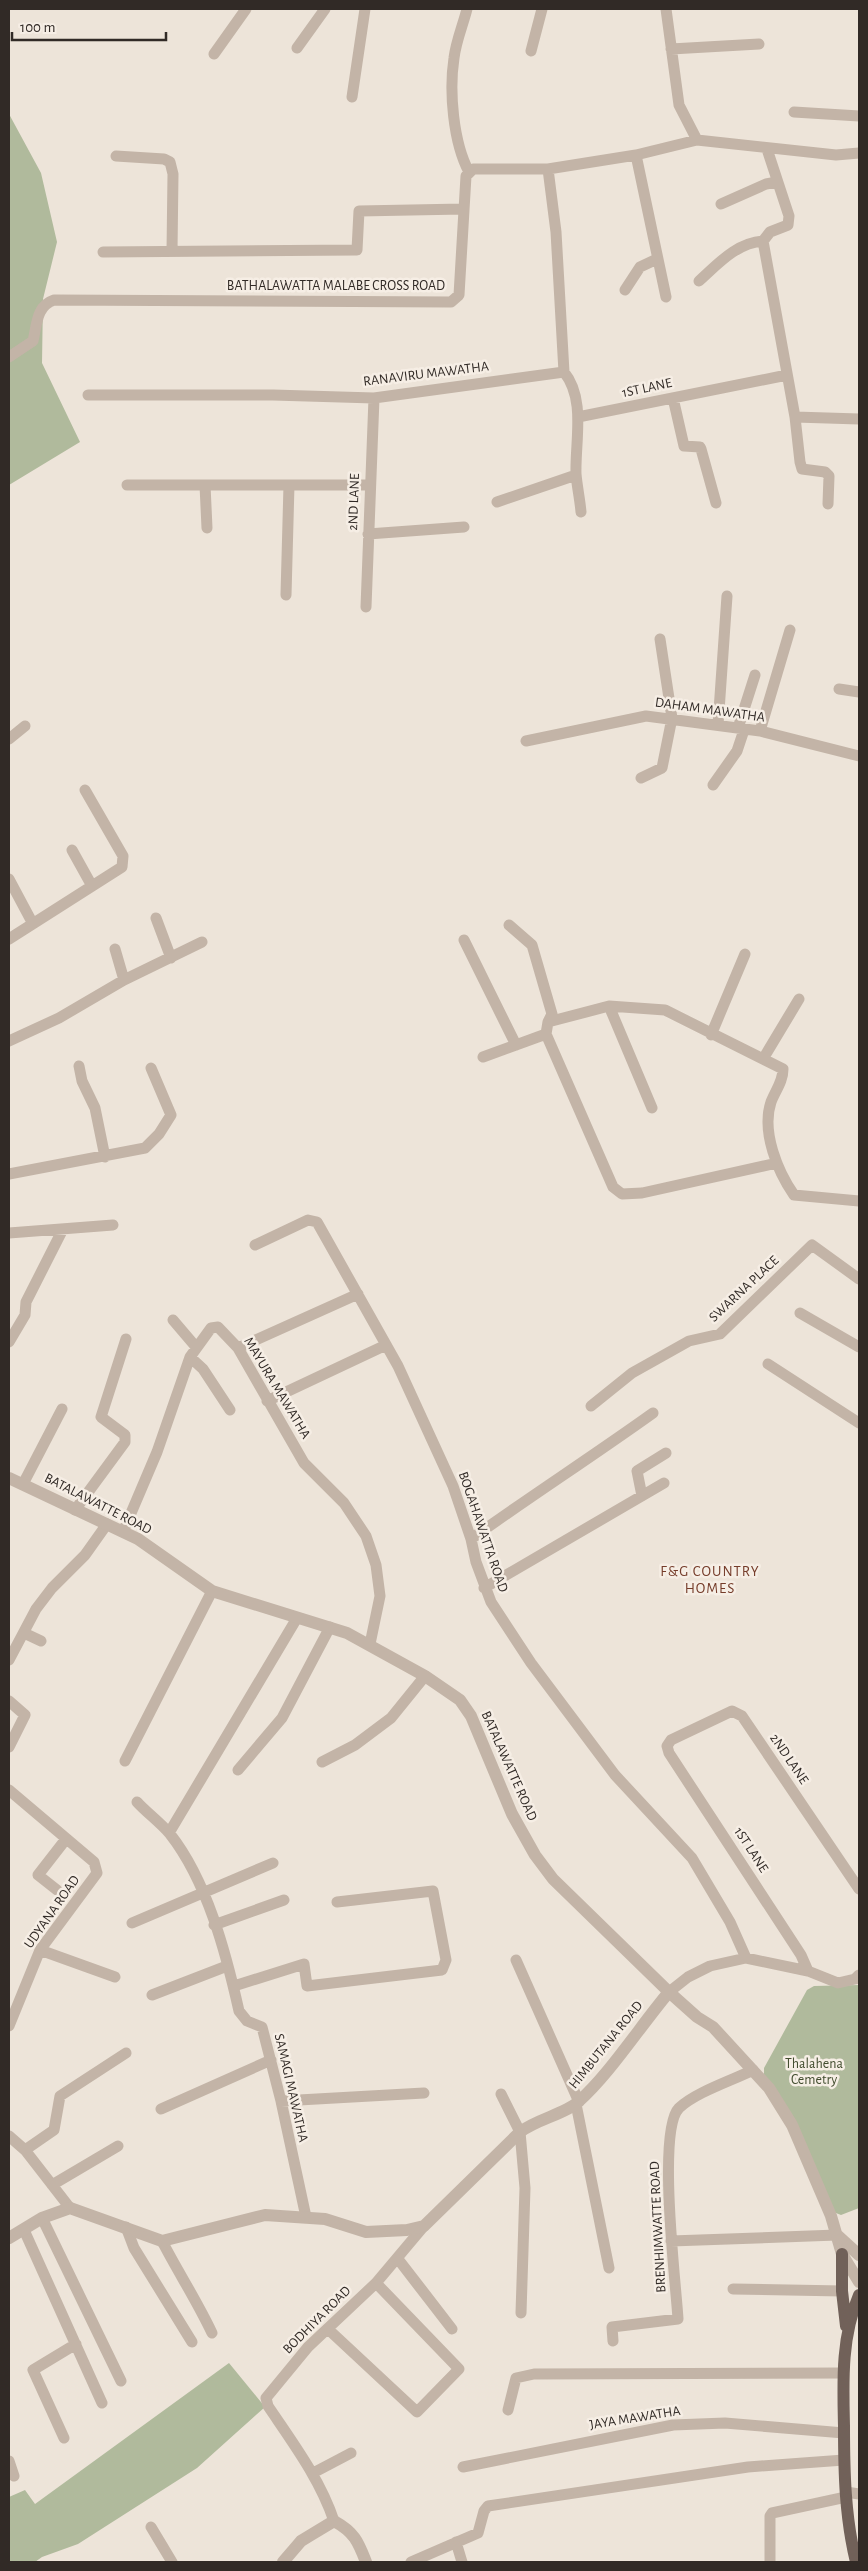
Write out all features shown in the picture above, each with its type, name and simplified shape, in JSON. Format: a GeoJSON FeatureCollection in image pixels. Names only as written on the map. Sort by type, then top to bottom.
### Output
{"type":"FeatureCollection","features":[{"type":"Feature","properties":{"kind":"main road"},"geometry":{"type":"LineString","coordinates":[[842,2254],[842,2291],[853,2333]]}},
{"type":"Feature","properties":{"kind":"main road"},"geometry":{"type":"LineString","coordinates":[[856,2562],[855,2542],[846,2494],[843,2373],[853,2333],[859,2295]]}},
{"type":"Feature","properties":{"kind":"street"},"geometry":{"type":"LineString","coordinates":[[214,54],[246,9]]}},
{"type":"Feature","properties":{"kind":"street"},"geometry":{"type":"LineString","coordinates":[[297,48],[325,9]]}},
{"type":"Feature","properties":{"kind":"street"},"geometry":{"type":"LineString","coordinates":[[352,97],[366,9]]}},
{"type":"Feature","properties":{"kind":"street"},"geometry":{"type":"LineString","coordinates":[[467,9],[454,56],[452,81],[456,140],[460,155],[469,172],[473,169],[548,169],[636,155],[697,140],[836,155],[859,154]]}},
{"type":"Feature","properties":{"kind":"street"},"geometry":{"type":"LineString","coordinates":[[531,51],[542,9]]}},
{"type":"Feature","properties":{"kind":"street"},"geometry":{"type":"LineString","coordinates":[[666,9],[679,105],[697,140]]}},
{"type":"Feature","properties":{"kind":"street"},"geometry":{"type":"LineString","coordinates":[[671,49],[759,44]]}},
{"type":"Feature","properties":{"kind":"street"},"geometry":{"type":"LineString","coordinates":[[794,112],[859,116]]}},
{"type":"Feature","properties":{"kind":"street"},"geometry":{"type":"LineString","coordinates":[[699,281],[726,256],[749,242],[763,241],[770,232],[788,224],[790,220],[776,182],[767,148]]}},
{"type":"Feature","properties":{"kind":"street"},"geometry":{"type":"LineString","coordinates":[[636,155],[666,297]]}},
{"type":"Feature","properties":{"kind":"street"},"geometry":{"type":"LineString","coordinates":[[116,156],[164,159],[170,162],[173,174],[172,251]]}},
{"type":"Feature","properties":{"kind":"street"},"geometry":{"type":"LineString","coordinates":[[548,169],[560,271],[564,372],[572,382],[578,417],[576,475],[582,512]]}},
{"type":"Feature","properties":{"kind":"street","name":"BATHALAWATTA MALABE CROSS ROAD"},"geometry":{"type":"LineString","coordinates":[[9,357],[33,341],[40,309],[46,302],[54,300],[451,302],[459,295],[466,176],[469,172]]}},
{"type":"Feature","properties":{"kind":"street"},"geometry":{"type":"LineString","coordinates":[[721,204],[766,184],[776,182]]}},
{"type":"Feature","properties":{"kind":"street"},"geometry":{"type":"LineString","coordinates":[[103,252],[357,250],[359,211],[464,208]]}},
{"type":"Feature","properties":{"kind":"street"},"geometry":{"type":"LineString","coordinates":[[763,241],[788,375],[802,469],[825,472],[829,476],[828,504]]}},
{"type":"Feature","properties":{"kind":"street"},"geometry":{"type":"LineString","coordinates":[[625,290],[640,266],[657,259]]}},
{"type":"Feature","properties":{"kind":"street","name":"RANAVIRU MAWATHA"},"geometry":{"type":"LineString","coordinates":[[88,395],[273,395],[374,398],[564,372]]}},
{"type":"Feature","properties":{"kind":"street","name":"1ST LANE"},"geometry":{"type":"LineString","coordinates":[[578,417],[722,386],[788,375]]}},
{"type":"Feature","properties":{"kind":"street","name":"2ND LANE"},"geometry":{"type":"LineString","coordinates":[[366,607],[369,484],[374,398]]}},
{"type":"Feature","properties":{"kind":"street"},"geometry":{"type":"LineString","coordinates":[[673,398],[684,446],[700,447],[702,449],[716,503]]}},
{"type":"Feature","properties":{"kind":"street"},"geometry":{"type":"LineString","coordinates":[[795,417],[859,420]]}},
{"type":"Feature","properties":{"kind":"street"},"geometry":{"type":"LineString","coordinates":[[497,502],[576,475]]}},
{"type":"Feature","properties":{"kind":"street"},"geometry":{"type":"LineString","coordinates":[[127,486],[369,484]]}},
{"type":"Feature","properties":{"kind":"street"},"geometry":{"type":"LineString","coordinates":[[205,485],[206,528]]}},
{"type":"Feature","properties":{"kind":"street"},"geometry":{"type":"LineString","coordinates":[[286,595],[289,485]]}},
{"type":"Feature","properties":{"kind":"street"},"geometry":{"type":"LineString","coordinates":[[368,534],[464,528]]}},
{"type":"Feature","properties":{"kind":"street"},"geometry":{"type":"LineString","coordinates":[[718,725],[727,596]]}},
{"type":"Feature","properties":{"kind":"street"},"geometry":{"type":"LineString","coordinates":[[760,731],[790,630]]}},
{"type":"Feature","properties":{"kind":"street"},"geometry":{"type":"LineString","coordinates":[[641,778],[662,768],[672,718],[660,639]]}},
{"type":"Feature","properties":{"kind":"street"},"geometry":{"type":"LineString","coordinates":[[713,785],[736,751],[755,675]]}},
{"type":"Feature","properties":{"kind":"street"},"geometry":{"type":"LineString","coordinates":[[840,689],[859,692]]}},
{"type":"Feature","properties":{"kind":"street","name":"DAHAM MAWATHA"},"geometry":{"type":"LineString","coordinates":[[526,741],[646,716],[760,731],[859,756]]}},
{"type":"Feature","properties":{"kind":"street"},"geometry":{"type":"LineString","coordinates":[[9,739],[25,726]]}},
{"type":"Feature","properties":{"kind":"street"},"geometry":{"type":"LineString","coordinates":[[9,939],[122,867],[123,856],[85,790]]}},
{"type":"Feature","properties":{"kind":"street"},"geometry":{"type":"LineString","coordinates":[[72,850],[92,886]]}},
{"type":"Feature","properties":{"kind":"street"},"geometry":{"type":"LineString","coordinates":[[9,879],[33,924]]}},
{"type":"Feature","properties":{"kind":"street"},"geometry":{"type":"LineString","coordinates":[[156,918],[171,958]]}},
{"type":"Feature","properties":{"kind":"street"},"geometry":{"type":"LineString","coordinates":[[509,925],[532,945],[552,1014],[547,1028],[613,1186],[622,1194],[642,1193],[776,1162]]}},
{"type":"Feature","properties":{"kind":"street"},"geometry":{"type":"LineString","coordinates":[[464,940],[516,1045]]}},
{"type":"Feature","properties":{"kind":"street"},"geometry":{"type":"LineString","coordinates":[[9,1040],[59,1018],[124,980],[202,942]]}},
{"type":"Feature","properties":{"kind":"street"},"geometry":{"type":"LineString","coordinates":[[115,949],[124,980]]}},
{"type":"Feature","properties":{"kind":"street"},"geometry":{"type":"LineString","coordinates":[[711,1035],[745,954]]}},
{"type":"Feature","properties":{"kind":"street"},"geometry":{"type":"LineString","coordinates":[[764,1059],[798,999]]}},
{"type":"Feature","properties":{"kind":"street"},"geometry":{"type":"LineString","coordinates":[[609,1006],[652,1108]]}},
{"type":"Feature","properties":{"kind":"street"},"geometry":{"type":"LineString","coordinates":[[483,1057],[516,1045],[547,1028],[609,1006],[665,1010],[711,1035],[783,1069],[783,1077],[770,1104],[769,1128],[776,1162],[794,1195],[859,1200]]}},
{"type":"Feature","properties":{"kind":"street"},"geometry":{"type":"LineString","coordinates":[[79,1066],[82,1081],[95,1108],[105,1157]]}},
{"type":"Feature","properties":{"kind":"street"},"geometry":{"type":"LineString","coordinates":[[9,1174],[145,1148],[159,1134],[170,1115],[151,1068]]}},
{"type":"Feature","properties":{"kind":"street","name":"BOGAHAWATTA ROAD"},"geometry":{"type":"LineString","coordinates":[[255,1245],[313,1219],[317,1222],[386,1345],[453,1486],[471,1539],[484,1588],[515,1641],[616,1775],[692,1858],[730,1922],[746,1958]]}},
{"type":"Feature","properties":{"kind":"street"},"geometry":{"type":"LineString","coordinates":[[9,1233],[46,1229],[62,1231],[113,1225]]}},
{"type":"Feature","properties":{"kind":"street"},"geometry":{"type":"LineString","coordinates":[[9,1342],[24,1316],[26,1302],[62,1231]]}},
{"type":"Feature","properties":{"kind":"street","name":"SWARNA PLACE"},"geometry":{"type":"LineString","coordinates":[[591,1406],[632,1373],[689,1341],[720,1334],[812,1245],[859,1280]]}},
{"type":"Feature","properties":{"kind":"street"},"geometry":{"type":"LineString","coordinates":[[238,1348],[358,1294]]}},
{"type":"Feature","properties":{"kind":"street"},"geometry":{"type":"LineString","coordinates":[[800,1313],[859,1347]]}},
{"type":"Feature","properties":{"kind":"street"},"geometry":{"type":"LineString","coordinates":[[173,1320],[230,1410]]}},
{"type":"Feature","properties":{"kind":"street","name":"MAYURA MAWATHA"},"geometry":{"type":"LineString","coordinates":[[123,1532],[157,1452],[193,1352],[214,1326],[238,1348],[304,1463],[344,1503],[366,1536],[376,1565],[380,1596],[370,1644]]}},
{"type":"Feature","properties":{"kind":"street"},"geometry":{"type":"LineString","coordinates":[[75,1510],[125,1442],[125,1435],[101,1417],[126,1340]]}},
{"type":"Feature","properties":{"kind":"street"},"geometry":{"type":"LineString","coordinates":[[267,1401],[386,1345]]}},
{"type":"Feature","properties":{"kind":"street"},"geometry":{"type":"LineString","coordinates":[[768,1364],[859,1423]]}},
{"type":"Feature","properties":{"kind":"street"},"geometry":{"type":"LineString","coordinates":[[23,1484],[62,1409]]}},
{"type":"Feature","properties":{"kind":"street"},"geometry":{"type":"LineString","coordinates":[[471,1539],[535,1493],[600,1452],[653,1413]]}},
{"type":"Feature","properties":{"kind":"street"},"geometry":{"type":"LineString","coordinates":[[642,1496],[637,1471],[666,1453]]}},
{"type":"Feature","properties":{"kind":"street","name":"BATALAWATTE ROAD"},"geometry":{"type":"LineString","coordinates":[[9,1478],[138,1540],[212,1591],[330,1627],[370,1644],[425,1676],[460,1700],[470,1716],[512,1814],[535,1855],[553,1879],[669,1992],[697,2017],[713,2028],[768,2088],[792,2124],[837,2235],[842,2254],[859,2282]]}},
{"type":"Feature","properties":{"kind":"street"},"geometry":{"type":"LineString","coordinates":[[484,1588],[664,1483]]}},
{"type":"Feature","properties":{"kind":"street"},"geometry":{"type":"LineString","coordinates":[[9,1660],[36,1609],[52,1588],[84,1555],[107,1524]]}},
{"type":"Feature","properties":{"kind":"street"},"geometry":{"type":"LineString","coordinates":[[125,1761],[212,1591]]}},
{"type":"Feature","properties":{"kind":"street"},"geometry":{"type":"LineString","coordinates":[[169,1834],[297,1618]]}},
{"type":"Feature","properties":{"kind":"street"},"geometry":{"type":"LineString","coordinates":[[238,1770],[282,1718],[330,1627]]}},
{"type":"Feature","properties":{"kind":"street"},"geometry":{"type":"LineString","coordinates":[[24,1634],[41,1641]]}},
{"type":"Feature","properties":{"kind":"street"},"geometry":{"type":"LineString","coordinates":[[322,1762],[355,1745],[391,1718],[425,1676]]}},
{"type":"Feature","properties":{"kind":"street"},"geometry":{"type":"LineString","coordinates":[[9,1701],[25,1716],[9,1747]]}},
{"type":"Feature","properties":{"kind":"street","name":"2ND LANE"},"geometry":{"type":"LineString","coordinates":[[668,1746],[671,1740],[732,1711],[742,1716],[859,1890]]}},
{"type":"Feature","properties":{"kind":"street","name":"1ST LANE"},"geometry":{"type":"LineString","coordinates":[[668,1746],[669,1753],[801,1955],[808,1971]]}},
{"type":"Feature","properties":{"kind":"street","name":"UDYANA ROAD"},"geometry":{"type":"LineString","coordinates":[[9,1790],[94,1862],[97,1873],[40,1950],[9,2026]]}},
{"type":"Feature","properties":{"kind":"street","name":"SAMAGI MAWATHA"},"geometry":{"type":"LineString","coordinates":[[137,1802],[169,1834],[191,1867],[203,1892],[234,1986],[239,2011],[247,2021],[262,2027],[281,2101],[306,2217]]}},
{"type":"Feature","properties":{"kind":"street"},"geometry":{"type":"LineString","coordinates":[[57,1890],[38,1875],[66,1839]]}},
{"type":"Feature","properties":{"kind":"street"},"geometry":{"type":"LineString","coordinates":[[132,1923],[273,1862]]}},
{"type":"Feature","properties":{"kind":"street"},"geometry":{"type":"LineString","coordinates":[[234,1986],[304,1964],[307,1986],[442,1970],[446,1960],[433,1891],[337,1902]]}},
{"type":"Feature","properties":{"kind":"street"},"geometry":{"type":"LineString","coordinates":[[214,1925],[284,1900]]}},
{"type":"Feature","properties":{"kind":"street"},"geometry":{"type":"LineString","coordinates":[[40,1950],[115,1977]]}},
{"type":"Feature","properties":{"kind":"street"},"geometry":{"type":"LineString","coordinates":[[669,1992],[688,1977],[710,1966],[746,1958],[808,1971],[838,1983],[855,1979],[859,1976]]}},
{"type":"Feature","properties":{"kind":"street"},"geometry":{"type":"LineString","coordinates":[[516,1960],[577,2103],[609,2268]]}},
{"type":"Feature","properties":{"kind":"street"},"geometry":{"type":"LineString","coordinates":[[152,1995],[227,1966]]}},
{"type":"Feature","properties":{"kind":"street","name":"HIMBUTANA ROAD"},"geometry":{"type":"LineString","coordinates":[[424,2226],[520,2132],[533,2122],[577,2103],[605,2072],[669,1992]]}},
{"type":"Feature","properties":{"kind":"street"},"geometry":{"type":"LineString","coordinates":[[25,2150],[54,2130],[60,2096],[126,2053]]}},
{"type":"Feature","properties":{"kind":"street"},"geometry":{"type":"LineString","coordinates":[[161,2108],[271,2060]]}},
{"type":"Feature","properties":{"kind":"street","name":"BRENHIMWATTE ROAD"},"geometry":{"type":"LineString","coordinates":[[613,2341],[612,2327],[678,2319],[671,2241],[670,2129],[678,2110],[695,2097],[753,2070]]}},
{"type":"Feature","properties":{"kind":"street"},"geometry":{"type":"LineString","coordinates":[[281,2101],[424,2093]]}},
{"type":"Feature","properties":{"kind":"street"},"geometry":{"type":"LineString","coordinates":[[501,2094],[520,2132],[525,2188],[521,2313]]}},
{"type":"Feature","properties":{"kind":"street"},"geometry":{"type":"LineString","coordinates":[[9,2136],[25,2150],[70,2208],[162,2241],[257,2216],[326,2219],[366,2232],[408,2230],[424,2226]]}},
{"type":"Feature","properties":{"kind":"street"},"geometry":{"type":"LineString","coordinates":[[52,2185],[118,2146]]}},
{"type":"Feature","properties":{"kind":"street"},"geometry":{"type":"LineString","coordinates":[[9,2238],[42,2218],[70,2208]]}},
{"type":"Feature","properties":{"kind":"street"},"geometry":{"type":"LineString","coordinates":[[42,2218],[121,2381]]}},
{"type":"Feature","properties":{"kind":"street","name":"BODHIYA ROAD"},"geometry":{"type":"LineString","coordinates":[[334,2521],[327,2500],[313,2472],[268,2406],[266,2398],[308,2347],[329,2330],[376,2283],[424,2226]]}},
{"type":"Feature","properties":{"kind":"street"},"geometry":{"type":"LineString","coordinates":[[126,2227],[134,2248],[192,2342]]}},
{"type":"Feature","properties":{"kind":"street"},"geometry":{"type":"LineString","coordinates":[[24,2230],[102,2403]]}},
{"type":"Feature","properties":{"kind":"street"},"geometry":{"type":"LineString","coordinates":[[671,2241],[837,2235],[859,2255]]}},
{"type":"Feature","properties":{"kind":"street"},"geometry":{"type":"LineString","coordinates":[[162,2241],[177,2271],[196,2300],[212,2333]]}},
{"type":"Feature","properties":{"kind":"street"},"geometry":{"type":"LineString","coordinates":[[398,2259],[452,2329]]}},
{"type":"Feature","properties":{"kind":"street"},"geometry":{"type":"LineString","coordinates":[[329,2330],[417,2412],[459,2369],[376,2283]]}},
{"type":"Feature","properties":{"kind":"street"},"geometry":{"type":"LineString","coordinates":[[733,2289],[842,2291]]}},
{"type":"Feature","properties":{"kind":"street"},"geometry":{"type":"LineString","coordinates":[[64,2438],[32,2370],[76,2344]]}},
{"type":"Feature","properties":{"kind":"street"},"geometry":{"type":"LineString","coordinates":[[508,2410],[516,2378],[534,2374],[843,2373]]}},
{"type":"Feature","properties":{"kind":"street","name":"JAYA MAWATHA"},"geometry":{"type":"LineString","coordinates":[[463,2467],[673,2425],[725,2423],[844,2433]]}},
{"type":"Feature","properties":{"kind":"street"},"geometry":{"type":"LineString","coordinates":[[313,2472],[351,2453]]}},
{"type":"Feature","properties":{"kind":"street"},"geometry":{"type":"LineString","coordinates":[[411,2562],[478,2533],[484,2511],[488,2506],[748,2467],[844,2460]]}},
{"type":"Feature","properties":{"kind":"street"},"geometry":{"type":"LineString","coordinates":[[9,2461],[14,2476]]}},
{"type":"Feature","properties":{"kind":"street"},"geometry":{"type":"LineString","coordinates":[[770,2562],[770,2516],[772,2513],[846,2494],[859,2494]]}},
{"type":"Feature","properties":{"kind":"street"},"geometry":{"type":"LineString","coordinates":[[283,2562],[300,2541],[334,2521],[350,2530],[366,2562]]}},
{"type":"Feature","properties":{"kind":"street"},"geometry":{"type":"LineString","coordinates":[[151,2527],[172,2562]]}},
{"type":"Feature","properties":{"kind":"street"},"geometry":{"type":"LineString","coordinates":[[456,2542],[462,2562]]}},
{"type":"Feature","properties":{"kind":"green space"},"geometry":{"type":"Polygon","coordinates":[[[9,114],[41,173],[57,242],[43,299],[42,363],[80,442],[9,485],[9,114]]]}},
{"type":"Feature","properties":{"kind":"green space","name":"Thalahena Cemetry"},"geometry":{"type":"Polygon","coordinates":[[[859,1985],[859,2208],[841,2215],[831,2211],[764,2078],[764,2068],[807,1990],[814,1986],[859,1985]]]}},
{"type":"Feature","properties":{"kind":"green space"},"geometry":{"type":"Polygon","coordinates":[[[229,2363],[265,2407],[197,2468],[78,2544],[42,2557],[35,2562],[9,2562],[9,2497],[25,2490],[35,2504],[229,2363]]]}},
{"type":"Feature","properties":{"kind":"district","name":"F&G COUNTRY HOMES"},"geometry":{"type":"Point","coordinates":[710,1580]}}]}
